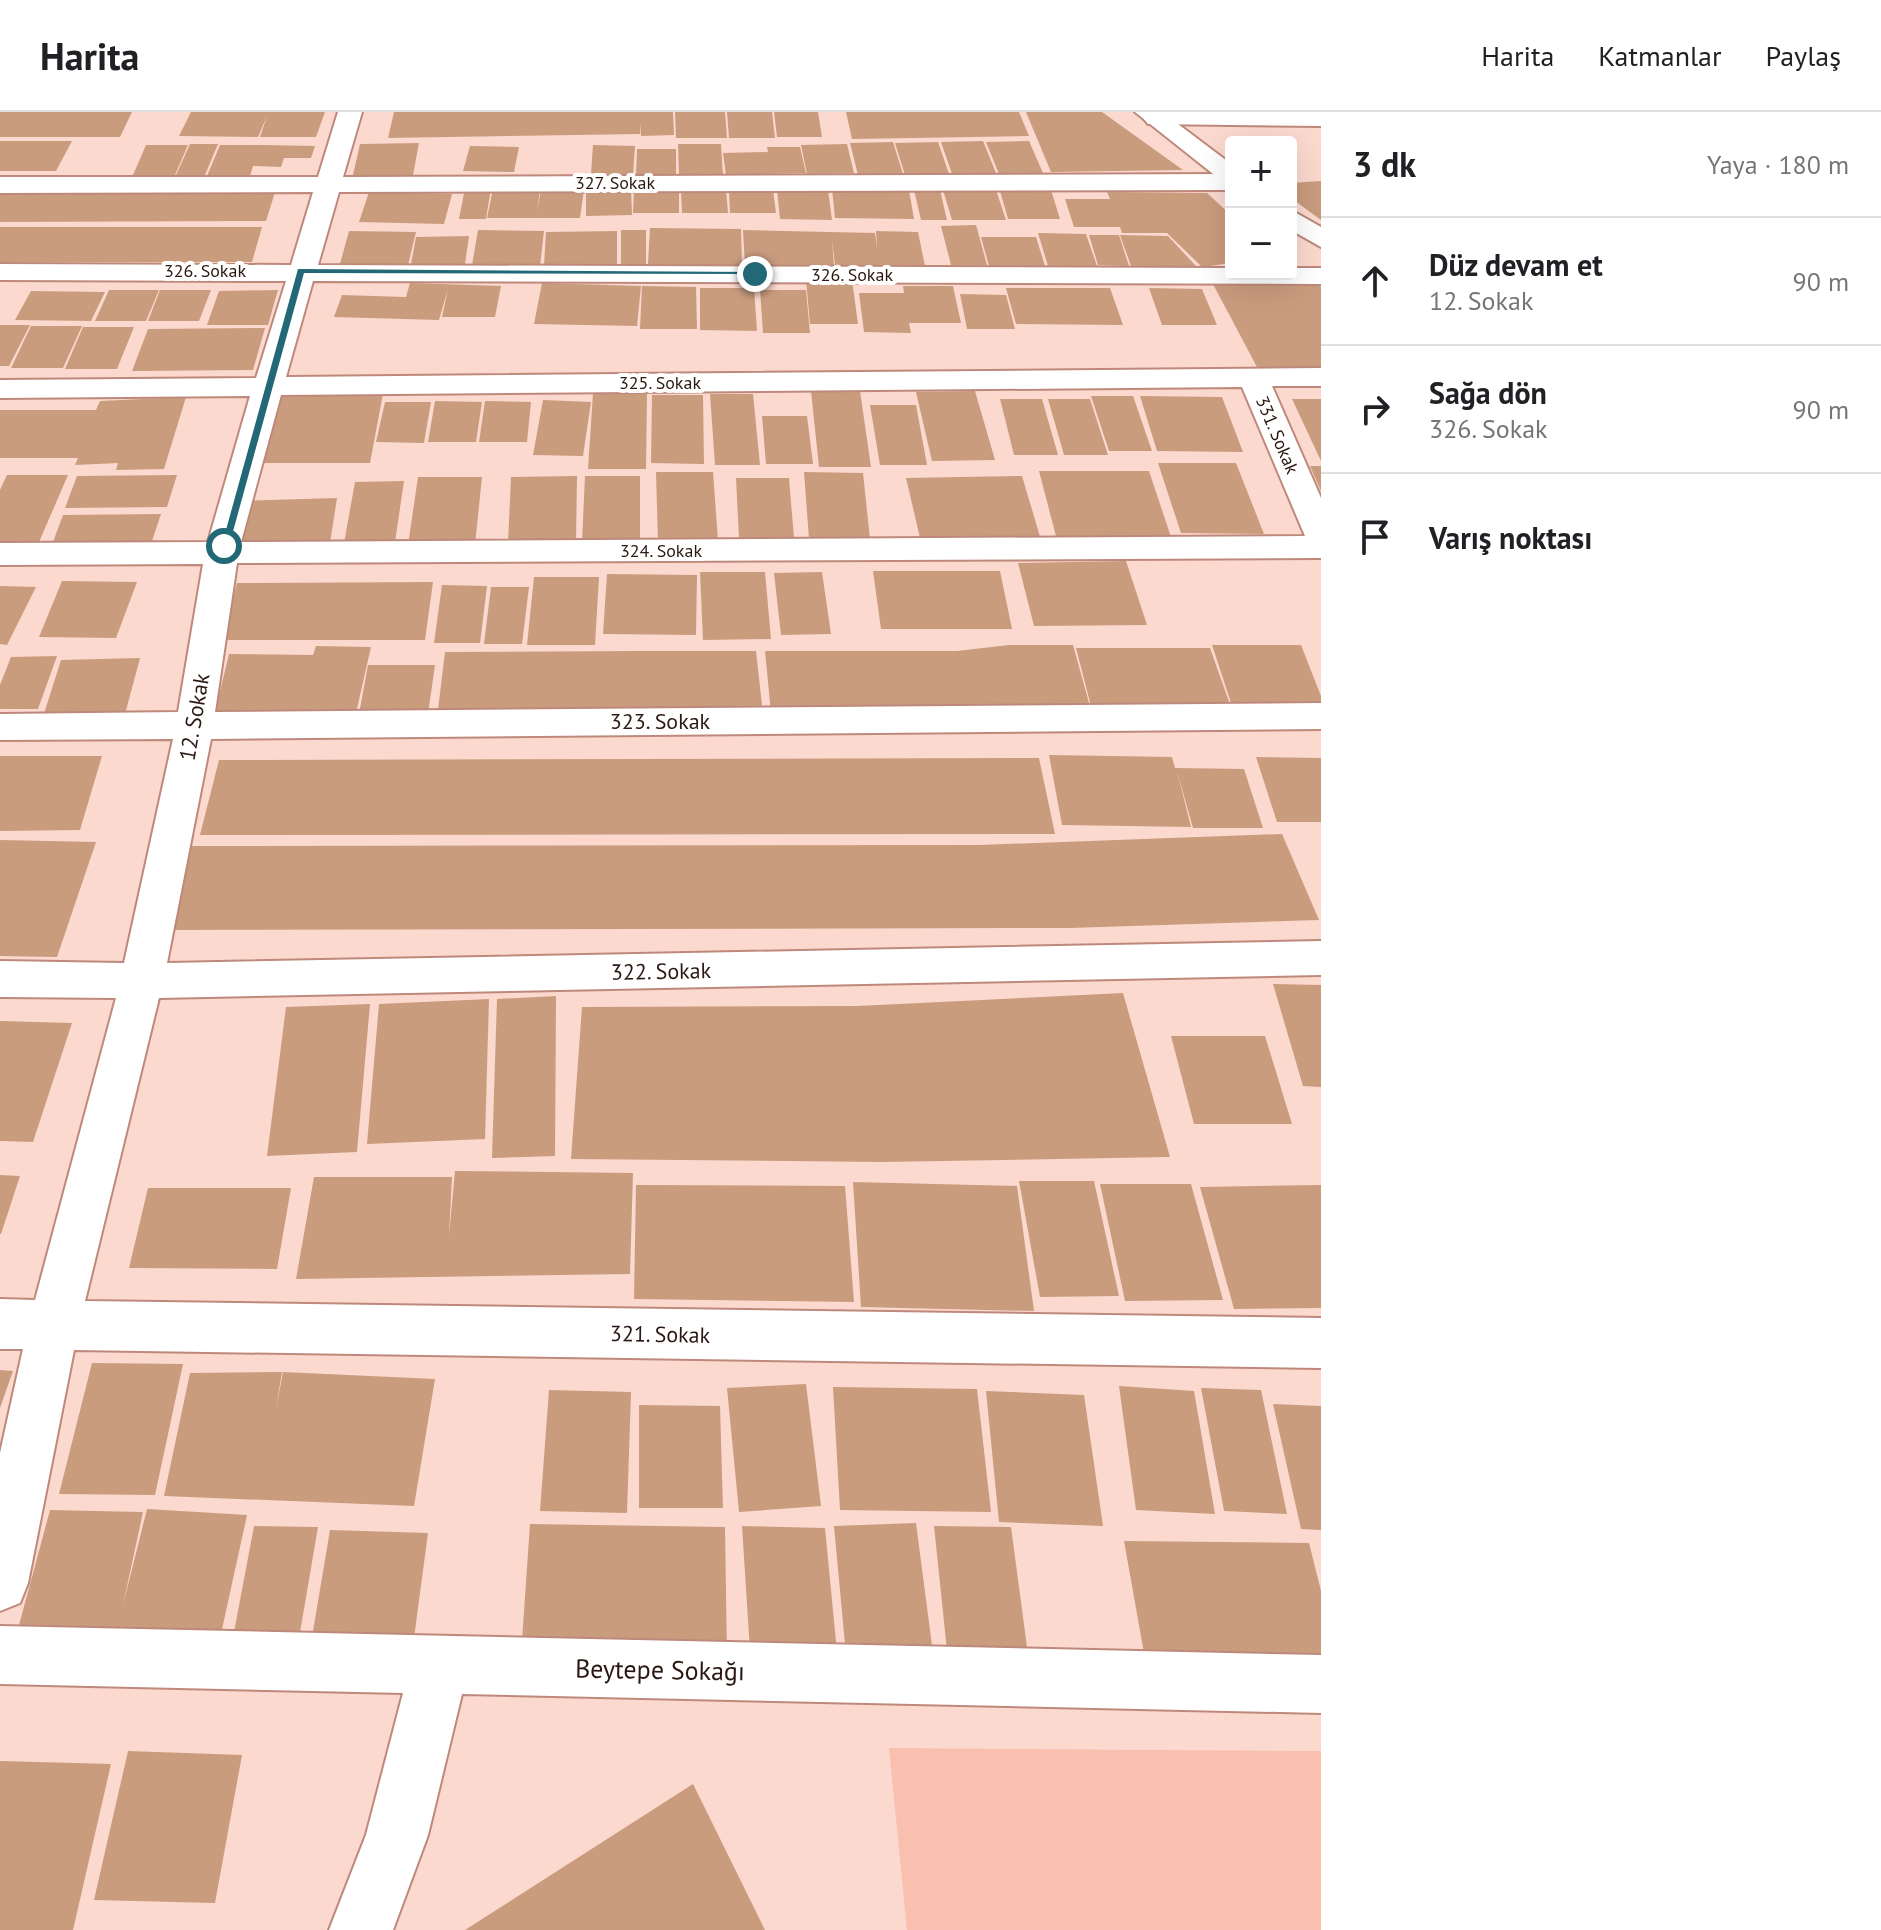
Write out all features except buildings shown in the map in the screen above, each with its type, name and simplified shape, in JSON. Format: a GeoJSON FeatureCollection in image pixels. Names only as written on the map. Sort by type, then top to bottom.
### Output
{"type":"FeatureCollection","features":[{"type":"Feature","properties":{"kind":"street","name":"12. Sokak"},"geometry":{"type":"LineString","coordinates":[[0,1583],[53,1326],[142,981],[195,725],[214,590],[234,501],[326,183],[350,112]]}},
{"type":"Feature","properties":{"kind":"street"},"geometry":{"type":"LineString","coordinates":[[1151,115],[1321,119]]}},
{"type":"Feature","properties":{"kind":"street"},"geometry":{"type":"LineString","coordinates":[[1151,115],[1225,171]]}},
{"type":"Feature","properties":{"kind":"street","name":"327. Sokak"},"geometry":{"type":"LineString","coordinates":[[0,185],[1225,182]]}},
{"type":"Feature","properties":{"kind":"street"},"geometry":{"type":"LineString","coordinates":[[1297,222],[1321,239]]}},
{"type":"Feature","properties":{"kind":"street","name":"326. Sokak"},"geometry":{"type":"LineString","coordinates":[[0,272],[1321,276]]}},
{"type":"Feature","properties":{"kind":"street","name":"325. Sokak"},"geometry":{"type":"LineString","coordinates":[[0,389],[1321,377]]}},
{"type":"Feature","properties":{"kind":"street","name":"331. Sokak"},"geometry":{"type":"LineString","coordinates":[[1253,378],[1321,536]]}},
{"type":"Feature","properties":{"kind":"street","name":"324. Sokak"},"geometry":{"type":"LineString","coordinates":[[0,554],[1321,547]]}},
{"type":"Feature","properties":{"kind":"street","name":"323. Sokak"},"geometry":{"type":"LineString","coordinates":[[0,727],[1321,716]]}},
{"type":"Feature","properties":{"kind":"street","name":"322. Sokak"},"geometry":{"type":"LineString","coordinates":[[0,979],[142,981],[1321,958]]}},
{"type":"Feature","properties":{"kind":"street","name":"321. Sokak"},"geometry":{"type":"LineString","coordinates":[[0,1324],[1321,1343]]}},
{"type":"Feature","properties":{"kind":"street","name":"Beytepe Sokağı"},"geometry":{"type":"LineString","coordinates":[[0,1655],[1321,1684]]}},
{"type":"Feature","properties":{"kind":"street"},"geometry":{"type":"LineString","coordinates":[[361,1930],[397,1835],[440,1665]]}},
{"type":"Feature","properties":{"kind":"shaded area"},"geometry":{"type":"Polygon","coordinates":[[[889,1748],[1321,1751],[1321,1930],[907,1930],[889,1748]]]}},
{"type":"Feature","properties":{"kind":"route"},"geometry":{"type":"LineString","coordinates":[[224,546],[234,501],[301,271],[755,274]]}}]}
